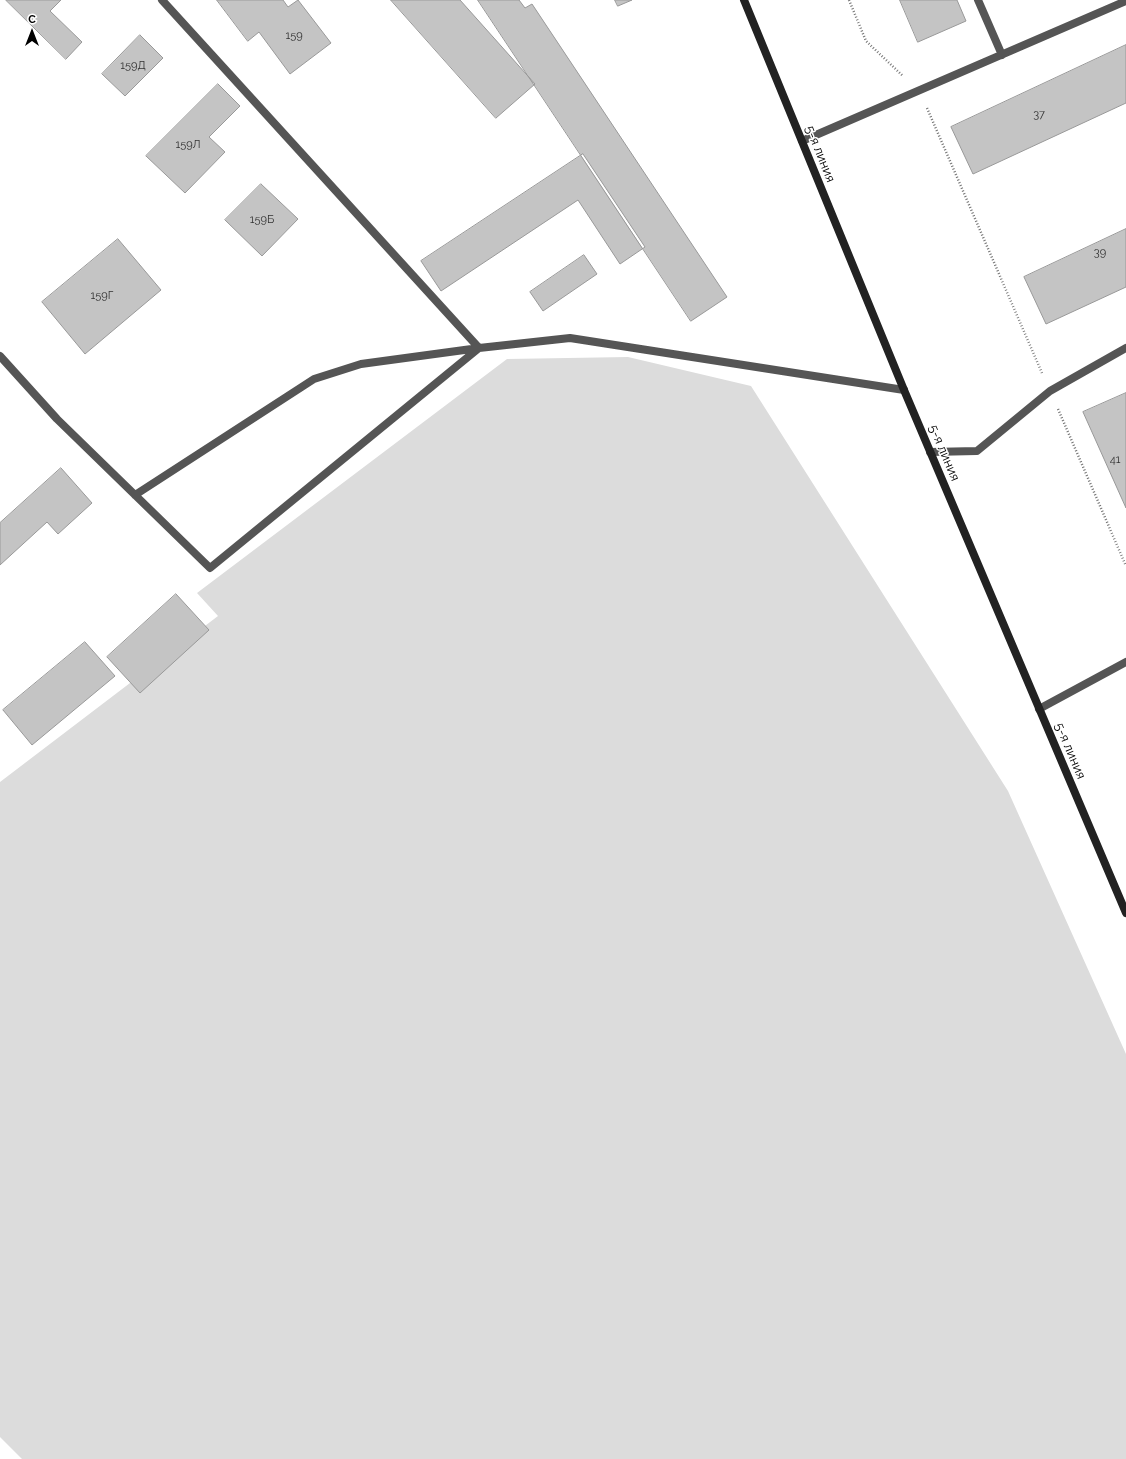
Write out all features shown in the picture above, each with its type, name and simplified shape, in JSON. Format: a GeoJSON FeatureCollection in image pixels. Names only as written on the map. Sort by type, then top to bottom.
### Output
{"type":"FeatureCollection","features":[{"type":"Feature","properties":{"kind":"street","name":"5-я линия"},"geometry":{"type":"LineString","coordinates":[[744,0],[904,390],[1126,913]]}},
{"type":"Feature","properties":{"kind":"lane"},"geometry":{"type":"LineString","coordinates":[[162,0],[479,348]]}},
{"type":"Feature","properties":{"kind":"lane"},"geometry":{"type":"LineString","coordinates":[[978,0],[1002,55]]}},
{"type":"Feature","properties":{"kind":"lane"},"geometry":{"type":"LineString","coordinates":[[802,141],[1002,55],[1110,3],[1126,1]]}},
{"type":"Feature","properties":{"kind":"lane"},"geometry":{"type":"LineString","coordinates":[[135,495],[314,379],[362,364],[479,348],[570,338],[904,390]]}},
{"type":"Feature","properties":{"kind":"lane"},"geometry":{"type":"LineString","coordinates":[[0,356],[57,419],[210,568],[479,348]]}},
{"type":"Feature","properties":{"kind":"lane"},"geometry":{"type":"LineString","coordinates":[[930,452],[977,451],[1050,391],[1126,348]]}},
{"type":"Feature","properties":{"kind":"lane"},"geometry":{"type":"LineString","coordinates":[[1039,709],[1126,662]]}},
{"type":"Feature","properties":{"kind":"path"},"geometry":{"type":"LineString","coordinates":[[848,0],[866,41],[919,90],[1126,566]]}},
{"type":"Feature","properties":{"kind":"shaded area"},"geometry":{"type":"Polygon","coordinates":[[[628,357],[751,386],[1008,791],[1126,1054],[1126,1459],[22,1459],[0,1437],[0,782],[218,616],[197,593],[507,359],[628,357]]]}},
{"type":"Feature","properties":{"kind":"building"},"geometry":{"type":"Polygon","coordinates":[[[6,0],[61,0],[50,11],[82,42],[66,59],[6,0]]]}},
{"type":"Feature","properties":{"kind":"building"},"geometry":{"type":"Polygon","coordinates":[[[217,0],[283,0],[288,7],[298,0],[331,43],[290,74],[259,32],[248,41],[217,0]]]}},
{"type":"Feature","properties":{"kind":"building"},"geometry":{"type":"Polygon","coordinates":[[[391,0],[460,0],[535,84],[496,118],[391,0]]]}},
{"type":"Feature","properties":{"kind":"building"},"geometry":{"type":"Polygon","coordinates":[[[478,0],[519,0],[525,8],[532,4],[727,297],[691,321],[478,0]]]}},
{"type":"Feature","properties":{"kind":"building"},"geometry":{"type":"Polygon","coordinates":[[[615,0],[632,0],[618,6],[615,0]]]}},
{"type":"Feature","properties":{"kind":"building"},"geometry":{"type":"Polygon","coordinates":[[[900,0],[957,0],[966,21],[918,42],[900,0]]]}},
{"type":"Feature","properties":{"kind":"building"},"geometry":{"type":"Polygon","coordinates":[[[140,35],[163,58],[125,96],[102,74],[140,35]]]}},
{"type":"Feature","properties":{"kind":"building"},"geometry":{"type":"Polygon","coordinates":[[[1126,45],[1126,103],[973,174],[951,127],[1126,45]]]}},
{"type":"Feature","properties":{"kind":"building"},"geometry":{"type":"Polygon","coordinates":[[[218,84],[240,106],[209,137],[225,152],[185,193],[146,156],[218,84]]]}},
{"type":"Feature","properties":{"kind":"building"},"geometry":{"type":"Polygon","coordinates":[[[583,154],[645,247],[620,264],[578,200],[441,291],[421,261],[583,154]]]}},
{"type":"Feature","properties":{"kind":"building"},"geometry":{"type":"Polygon","coordinates":[[[261,184],[298,219],[262,256],[225,220],[261,184]]]}},
{"type":"Feature","properties":{"kind":"building"},"geometry":{"type":"Polygon","coordinates":[[[1126,229],[1126,287],[1046,324],[1024,277],[1126,229]]]}},
{"type":"Feature","properties":{"kind":"building"},"geometry":{"type":"Polygon","coordinates":[[[118,239],[161,290],[85,354],[42,302],[118,239]]]}},
{"type":"Feature","properties":{"kind":"building"},"geometry":{"type":"Polygon","coordinates":[[[584,255],[597,274],[543,311],[530,292],[584,255]]]}},
{"type":"Feature","properties":{"kind":"building"},"geometry":{"type":"Polygon","coordinates":[[[1126,393],[1126,508],[1083,412],[1126,393]]]}},
{"type":"Feature","properties":{"kind":"building"},"geometry":{"type":"Polygon","coordinates":[[[61,468],[92,503],[58,534],[47,522],[0,565],[0,523],[61,468]]]}},
{"type":"Feature","properties":{"kind":"building"},"geometry":{"type":"Polygon","coordinates":[[[176,594],[209,630],[140,693],[107,657],[176,594]]]}},
{"type":"Feature","properties":{"kind":"building"},"geometry":{"type":"Polygon","coordinates":[[[85,642],[115,676],[32,745],[3,710],[85,642]]]}}]}
